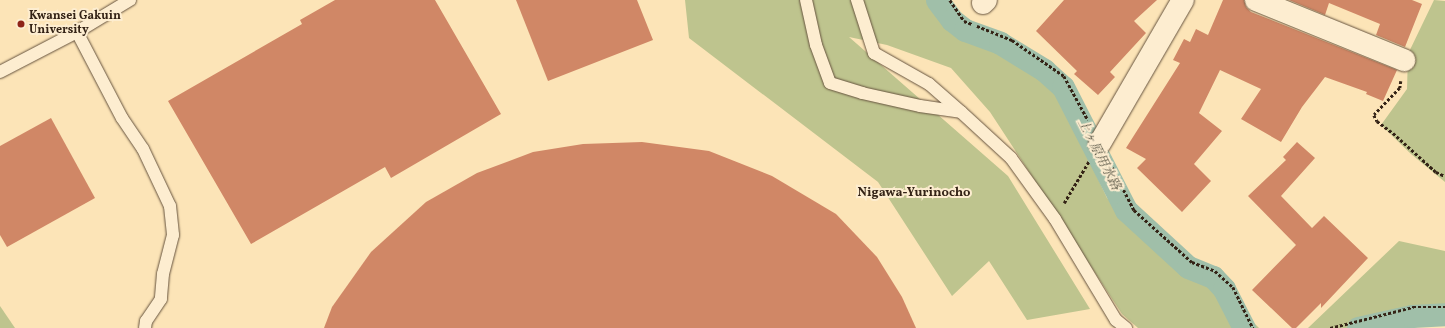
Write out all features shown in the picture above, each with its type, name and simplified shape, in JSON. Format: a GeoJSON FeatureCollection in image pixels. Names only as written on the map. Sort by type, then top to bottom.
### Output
{"type":"FeatureCollection","features":[{"type":"Feature","properties":{"kind":"street"},"geometry":{"type":"LineString","coordinates":[[1100,143],[1183,0]]}},
{"type":"Feature","properties":{"kind":"street"},"geometry":{"type":"LineString","coordinates":[[1256,0],[1404,60]]}},
{"type":"Feature","properties":{"kind":"lane"},"geometry":{"type":"LineString","coordinates":[[0,72],[78,32],[130,0]]}},
{"type":"Feature","properties":{"kind":"lane"},"geometry":{"type":"LineString","coordinates":[[806,0],[816,45],[830,83],[862,93],[920,106],[961,112]]}},
{"type":"Feature","properties":{"kind":"lane"},"geometry":{"type":"LineString","coordinates":[[857,0],[874,53],[929,84],[1011,158],[1055,219],[1116,320],[1126,328]]}},
{"type":"Feature","properties":{"kind":"lane"},"geometry":{"type":"LineString","coordinates":[[78,32],[122,118],[143,149],[170,206],[173,234],[163,274],[161,299],[146,321],[145,328]]}},
{"type":"Feature","properties":{"kind":"path"},"geometry":{"type":"LineString","coordinates":[[1404,60],[1400,88],[1374,115],[1377,121],[1393,133],[1436,172],[1445,176]]}},
{"type":"Feature","properties":{"kind":"path"},"geometry":{"type":"LineString","coordinates":[[1055,219],[1100,143]]}},
{"type":"Feature","properties":{"kind":"path"},"geometry":{"type":"LineString","coordinates":[[1330,328],[1413,307],[1445,307]]}},
{"type":"Feature","properties":{"kind":"green space"},"geometry":{"type":"Polygon","coordinates":[[[685,0],[938,0],[968,37],[1051,79],[1107,198],[1222,291],[1259,328],[1138,328],[1122,314],[990,112],[951,68],[887,45],[849,37],[1008,176],[1090,309],[1027,320],[989,261],[952,296],[878,182],[689,38],[685,0]]]}},
{"type":"Feature","properties":{"kind":"green space"},"geometry":{"type":"Polygon","coordinates":[[[1434,0],[1445,1],[1445,182],[1411,154],[1381,125],[1407,89],[1408,54],[1434,0]]]}},
{"type":"Feature","properties":{"kind":"green space"},"geometry":{"type":"Polygon","coordinates":[[[1399,241],[1445,251],[1445,313],[1403,320],[1375,328],[1308,328],[1399,241]]]}},
{"type":"Feature","properties":{"kind":"green space"},"geometry":{"type":"Polygon","coordinates":[[[0,306],[15,328],[0,328],[0,306]]]}},
{"type":"Feature","properties":{"kind":"building"},"geometry":{"type":"Polygon","coordinates":[[[335,0],[435,0],[501,114],[391,178],[385,167],[251,244],[168,101],[302,24],[300,20],[335,0]]]}},
{"type":"Feature","properties":{"kind":"building"},"geometry":{"type":"Polygon","coordinates":[[[516,0],[637,0],[653,40],[548,81],[516,0]]]}},
{"type":"Feature","properties":{"kind":"building"},"geometry":{"type":"Polygon","coordinates":[[[1064,0],[1157,0],[1134,21],[1146,33],[1110,72],[1115,77],[1098,95],[1074,74],[1077,71],[1036,31],[1064,0]]]}},
{"type":"Feature","properties":{"kind":"building"},"geometry":{"type":"Polygon","coordinates":[[[1223,0],[1244,0],[1246,7],[1251,12],[1397,70],[1383,101],[1366,94],[1367,92],[1325,77],[1302,107],[1281,142],[1241,119],[1261,89],[1220,70],[1199,113],[1222,131],[1194,164],[1211,181],[1182,212],[1137,168],[1146,159],[1126,148],[1180,63],[1173,60],[1184,39],[1190,42],[1196,29],[1208,35],[1223,0]]]}},
{"type":"Feature","properties":{"kind":"building"},"geometry":{"type":"Polygon","coordinates":[[[1289,0],[1412,0],[1422,4],[1405,47],[1376,35],[1380,24],[1329,3],[1325,15],[1289,0]]]}},
{"type":"Feature","properties":{"kind":"building"},"geometry":{"type":"Polygon","coordinates":[[[51,118],[95,198],[7,247],[0,235],[0,146],[51,118]]]}},
{"type":"Feature","properties":{"kind":"building"},"geometry":{"type":"Polygon","coordinates":[[[642,142],[709,151],[772,176],[836,214],[877,257],[902,297],[916,328],[324,328],[332,307],[371,252],[426,202],[477,173],[533,152],[583,144],[642,142]]]}},
{"type":"Feature","properties":{"kind":"building"},"geometry":{"type":"Polygon","coordinates":[[[1297,142],[1315,158],[1281,196],[1312,228],[1324,216],[1368,258],[1321,308],[1321,303],[1296,328],[1292,328],[1252,290],[1296,245],[1248,196],[1286,160],[1283,157],[1297,142]]]}},
{"type":"Feature","properties":{"kind":"waterway","name":"上ヶ原用水路"},"geometry":{"type":"LineString","coordinates":[[937,0],[952,20],[965,30],[1000,43],[1044,70],[1063,87],[1126,210],[1188,267],[1213,277],[1224,289],[1244,328]]}},
{"type":"Feature","properties":{"kind":"waterway","name":"上ヶ原用水路"},"geometry":{"type":"LineString","coordinates":[[1358,328],[1412,316],[1445,314]]}},
{"type":"Feature","properties":{"kind":"place","name":"Kwansei Gakuin University"},"geometry":{"type":"Point","coordinates":[21,24]}},
{"type":"Feature","properties":{"kind":"district","name":"Nigawa-Yurinocho"},"geometry":{"type":"Point","coordinates":[914,193]}}]}
